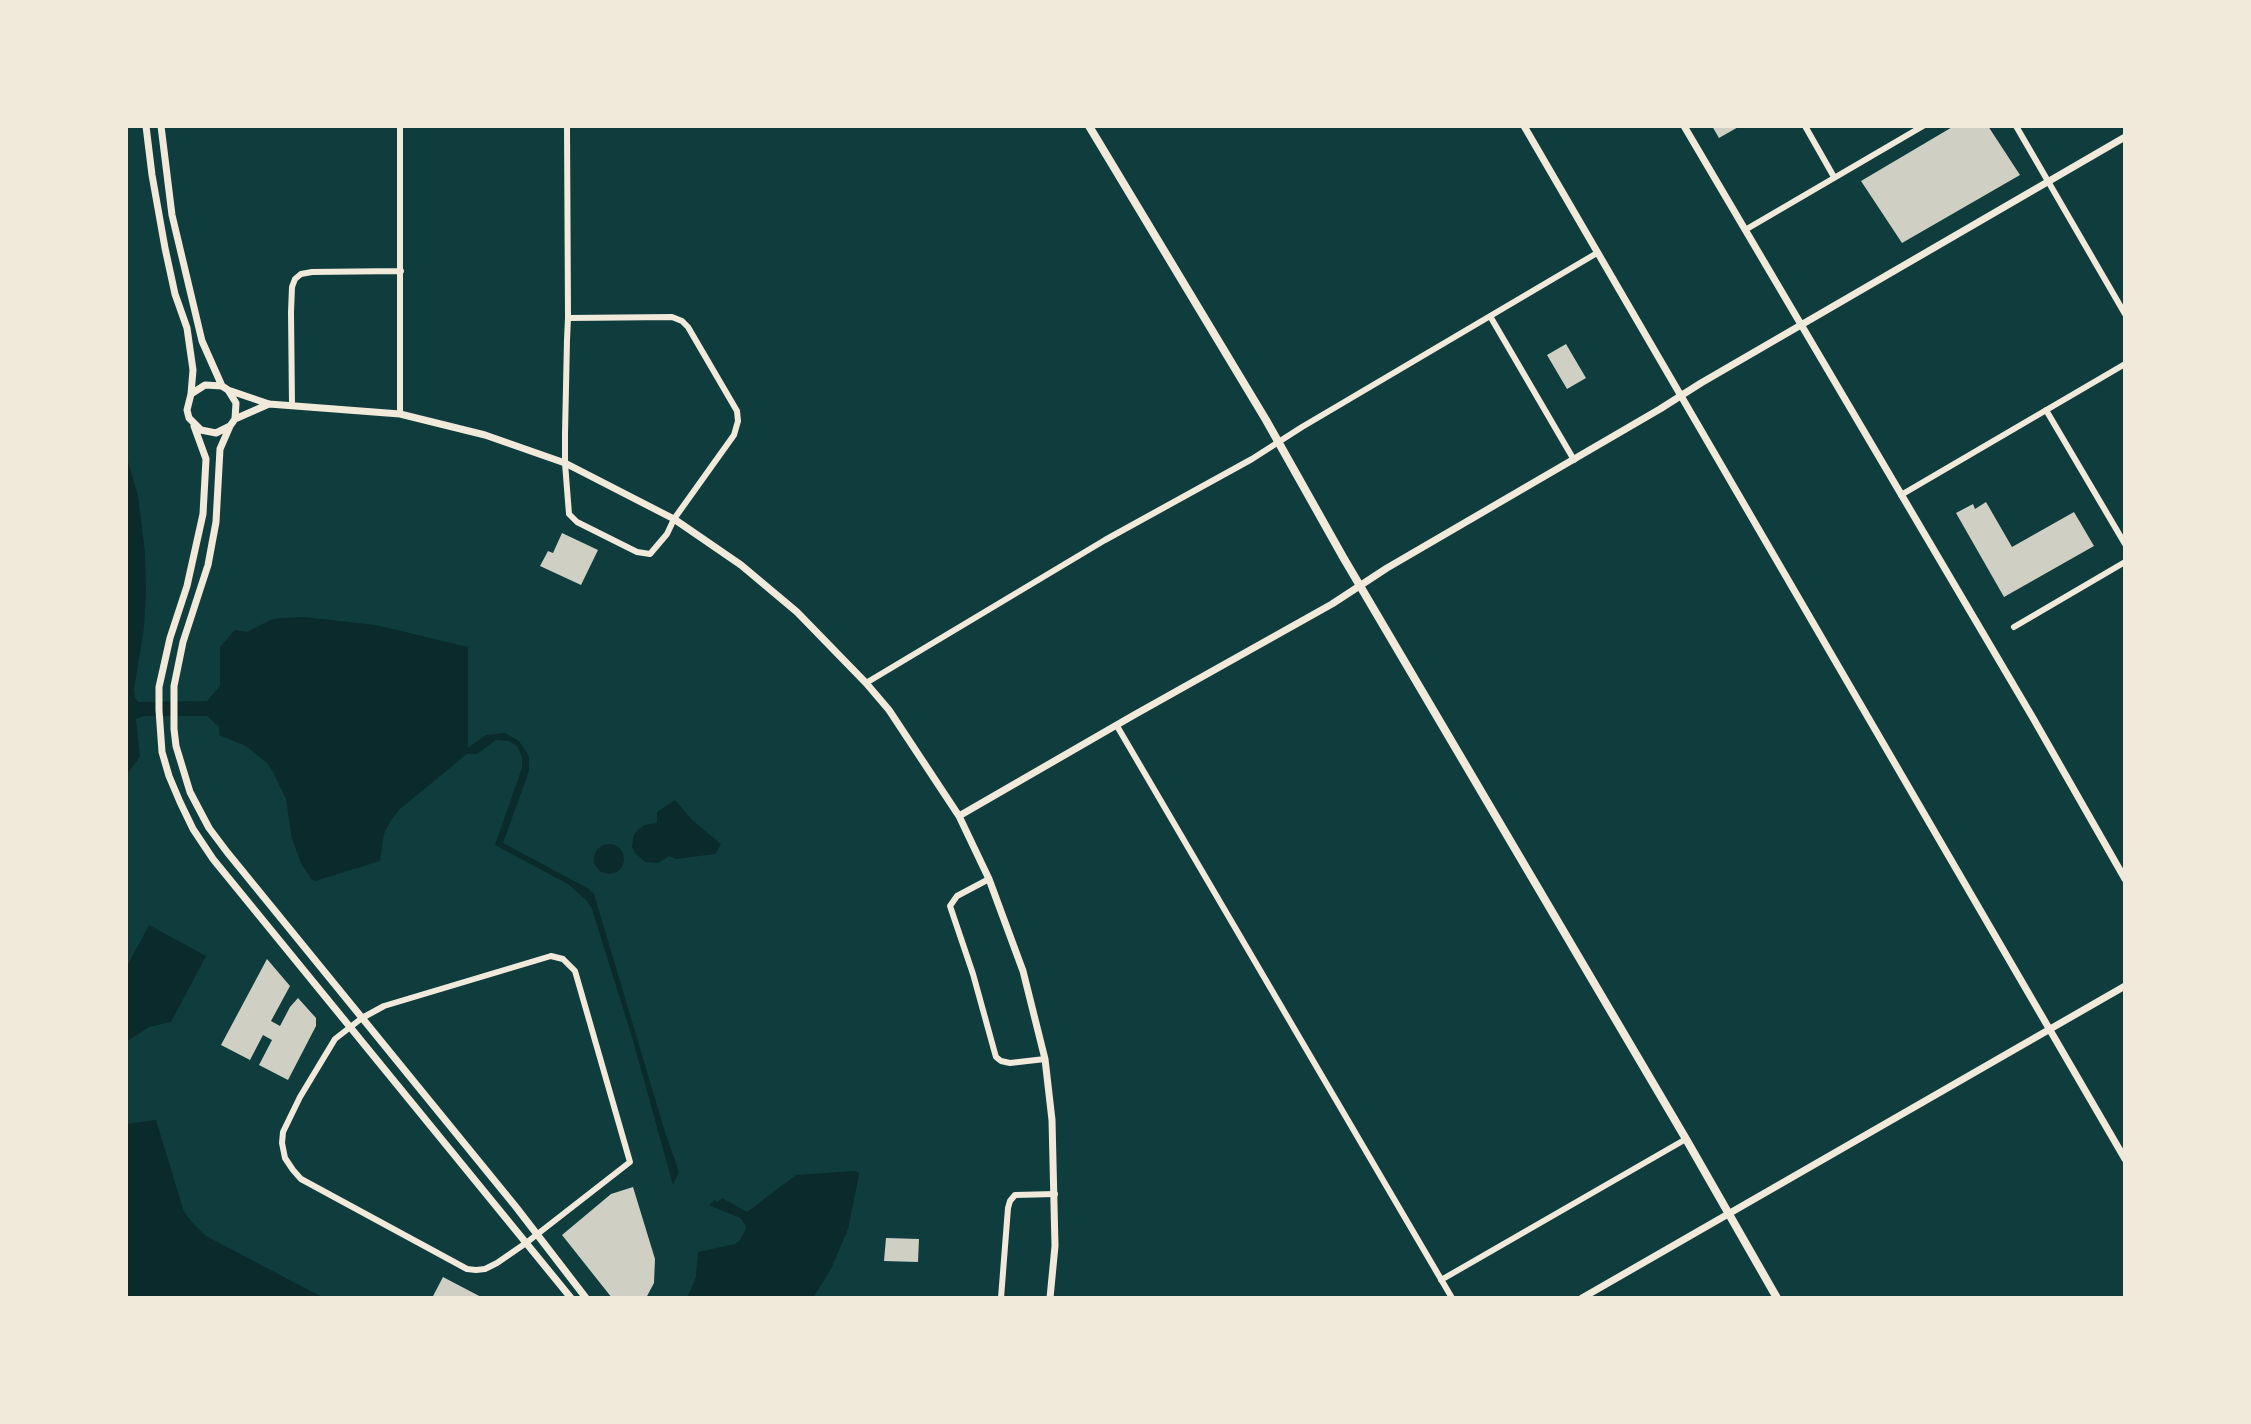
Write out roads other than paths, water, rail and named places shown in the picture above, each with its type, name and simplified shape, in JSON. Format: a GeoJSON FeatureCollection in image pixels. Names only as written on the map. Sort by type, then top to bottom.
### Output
{"type":"FeatureCollection","features":[{"type":"Feature","properties":{"kind":"main road"},"geometry":{"type":"LineString","coordinates":[[1089,126],[1278,441],[1777,1298]]}},
{"type":"Feature","properties":{"kind":"street"},"geometry":{"type":"LineString","coordinates":[[146,126],[165,248],[175,294],[187,328],[193,370],[187,410],[206,459],[203,514],[159,687],[162,752],[169,776],[193,829],[213,859],[571,1298]]}},
{"type":"Feature","properties":{"kind":"street"},"geometry":{"type":"LineString","coordinates":[[161,126],[172,215],[206,354],[236,403],[232,422],[220,449],[216,522],[208,565],[183,642],[174,686],[174,729],[183,770],[209,828],[586,1298]]}},
{"type":"Feature","properties":{"kind":"street"},"geometry":{"type":"LineString","coordinates":[[400,126],[400,414]]}},
{"type":"Feature","properties":{"kind":"street"},"geometry":{"type":"LineString","coordinates":[[567,126],[565,463],[569,514],[577,522],[644,555],[650,554],[734,435],[737,411],[682,321],[672,317],[568,318]]}},
{"type":"Feature","properties":{"kind":"street"},"geometry":{"type":"LineString","coordinates":[[1524,126],[2125,1159]]}},
{"type":"Feature","properties":{"kind":"street"},"geometry":{"type":"LineString","coordinates":[[1684,126],[2125,879]]}},
{"type":"Feature","properties":{"kind":"street"},"geometry":{"type":"LineString","coordinates":[[1805,126],[1834,177]]}},
{"type":"Feature","properties":{"kind":"street"},"geometry":{"type":"LineString","coordinates":[[1745,230],[1923,126]]}},
{"type":"Feature","properties":{"kind":"street"},"geometry":{"type":"LineString","coordinates":[[2016,126],[2125,314]]}},
{"type":"Feature","properties":{"kind":"street"},"geometry":{"type":"LineString","coordinates":[[959,816],[1332,604],[1801,324],[2125,137]]}},
{"type":"Feature","properties":{"kind":"street"},"geometry":{"type":"LineString","coordinates":[[866,683],[1072,559],[1252,459],[1597,253]]}},
{"type":"Feature","properties":{"kind":"street"},"geometry":{"type":"LineString","coordinates":[[292,405],[291,312],[295,279],[312,272],[401,271]]}},
{"type":"Feature","properties":{"kind":"street"},"geometry":{"type":"LineString","coordinates":[[1490,316],[1574,460]]}},
{"type":"Feature","properties":{"kind":"street"},"geometry":{"type":"LineString","coordinates":[[1901,495],[2125,364]]}},
{"type":"Feature","properties":{"kind":"street"},"geometry":{"type":"LineString","coordinates":[[191,394],[205,385],[225,388],[269,404],[400,414],[485,435],[565,463],[674,519],[741,565],[830,644],[889,710],[959,816],[989,879],[1023,971],[1045,1059],[1053,1129],[1055,1246],[1050,1298]]}},
{"type":"Feature","properties":{"kind":"street"},"geometry":{"type":"LineString","coordinates":[[194,426],[208,433],[216,433],[269,404]]}},
{"type":"Feature","properties":{"kind":"street"},"geometry":{"type":"LineString","coordinates":[[2046,410],[2125,544]]}},
{"type":"Feature","properties":{"kind":"street"},"geometry":{"type":"LineString","coordinates":[[2014,627],[2125,562]]}},
{"type":"Feature","properties":{"kind":"street"},"geometry":{"type":"LineString","coordinates":[[1117,726],[1452,1298]]}},
{"type":"Feature","properties":{"kind":"street"},"geometry":{"type":"LineString","coordinates":[[989,879],[957,896],[950,906],[996,1057],[1010,1063],[1045,1059]]}},
{"type":"Feature","properties":{"kind":"street"},"geometry":{"type":"LineString","coordinates":[[551,956],[570,964],[575,971],[630,1162],[526,1243],[485,1269],[467,1269],[301,1179],[285,1158],[282,1143],[287,1121],[335,1039],[362,1018],[384,1006],[551,956]]}},
{"type":"Feature","properties":{"kind":"street"},"geometry":{"type":"LineString","coordinates":[[1582,1298],[2125,986]]}},
{"type":"Feature","properties":{"kind":"street"},"geometry":{"type":"LineString","coordinates":[[1441,1280],[1686,1139]]}},
{"type":"Feature","properties":{"kind":"street"},"geometry":{"type":"LineString","coordinates":[[1001,1298],[1010,1201],[1015,1195],[1055,1194]]}},
{"type":"Feature","properties":{"kind":"water"},"geometry":{"type":"Polygon","coordinates":[[[126,455],[138,496],[145,552],[144,628],[134,689],[139,702],[207,701],[220,686],[220,647],[235,630],[247,632],[280,618],[304,617],[376,625],[468,647],[468,748],[486,735],[505,733],[519,741],[529,756],[529,771],[503,843],[594,894],[679,1172],[673,1185],[592,909],[568,884],[495,845],[522,768],[522,757],[517,746],[509,741],[496,740],[477,754],[467,754],[400,809],[391,820],[384,834],[380,861],[315,881],[301,863],[292,839],[286,799],[273,772],[246,746],[219,735],[219,727],[207,716],[143,716],[136,719],[140,757],[126,775],[126,455]]]}},
{"type":"Feature","properties":{"kind":"water"},"geometry":{"type":"Polygon","coordinates":[[[675,800],[692,820],[721,844],[715,854],[676,859],[669,856],[658,863],[645,862],[632,847],[634,834],[644,825],[657,823],[657,812],[675,800]]]}},
{"type":"Feature","properties":{"kind":"water"},"geometry":{"type":"Polygon","coordinates":[[[609,844],[620,848],[624,859],[620,870],[609,874],[598,870],[594,859],[598,848],[609,844]]]}},
{"type":"Feature","properties":{"kind":"water"},"geometry":{"type":"Polygon","coordinates":[[[149,925],[206,956],[171,1022],[149,1027],[126,1042],[126,968],[149,925]]]}},
{"type":"Feature","properties":{"kind":"water"},"geometry":{"type":"Polygon","coordinates":[[[156,1120],[184,1212],[192,1222],[206,1236],[324,1298],[126,1298],[126,1124],[156,1120]]]}},
{"type":"Feature","properties":{"kind":"water"},"geometry":{"type":"Polygon","coordinates":[[[854,1171],[859,1175],[848,1229],[831,1269],[813,1298],[687,1298],[696,1277],[698,1252],[735,1244],[745,1231],[746,1226],[740,1218],[709,1205],[715,1200],[717,1202],[722,1198],[747,1212],[796,1175],[854,1171]]]}}]}
